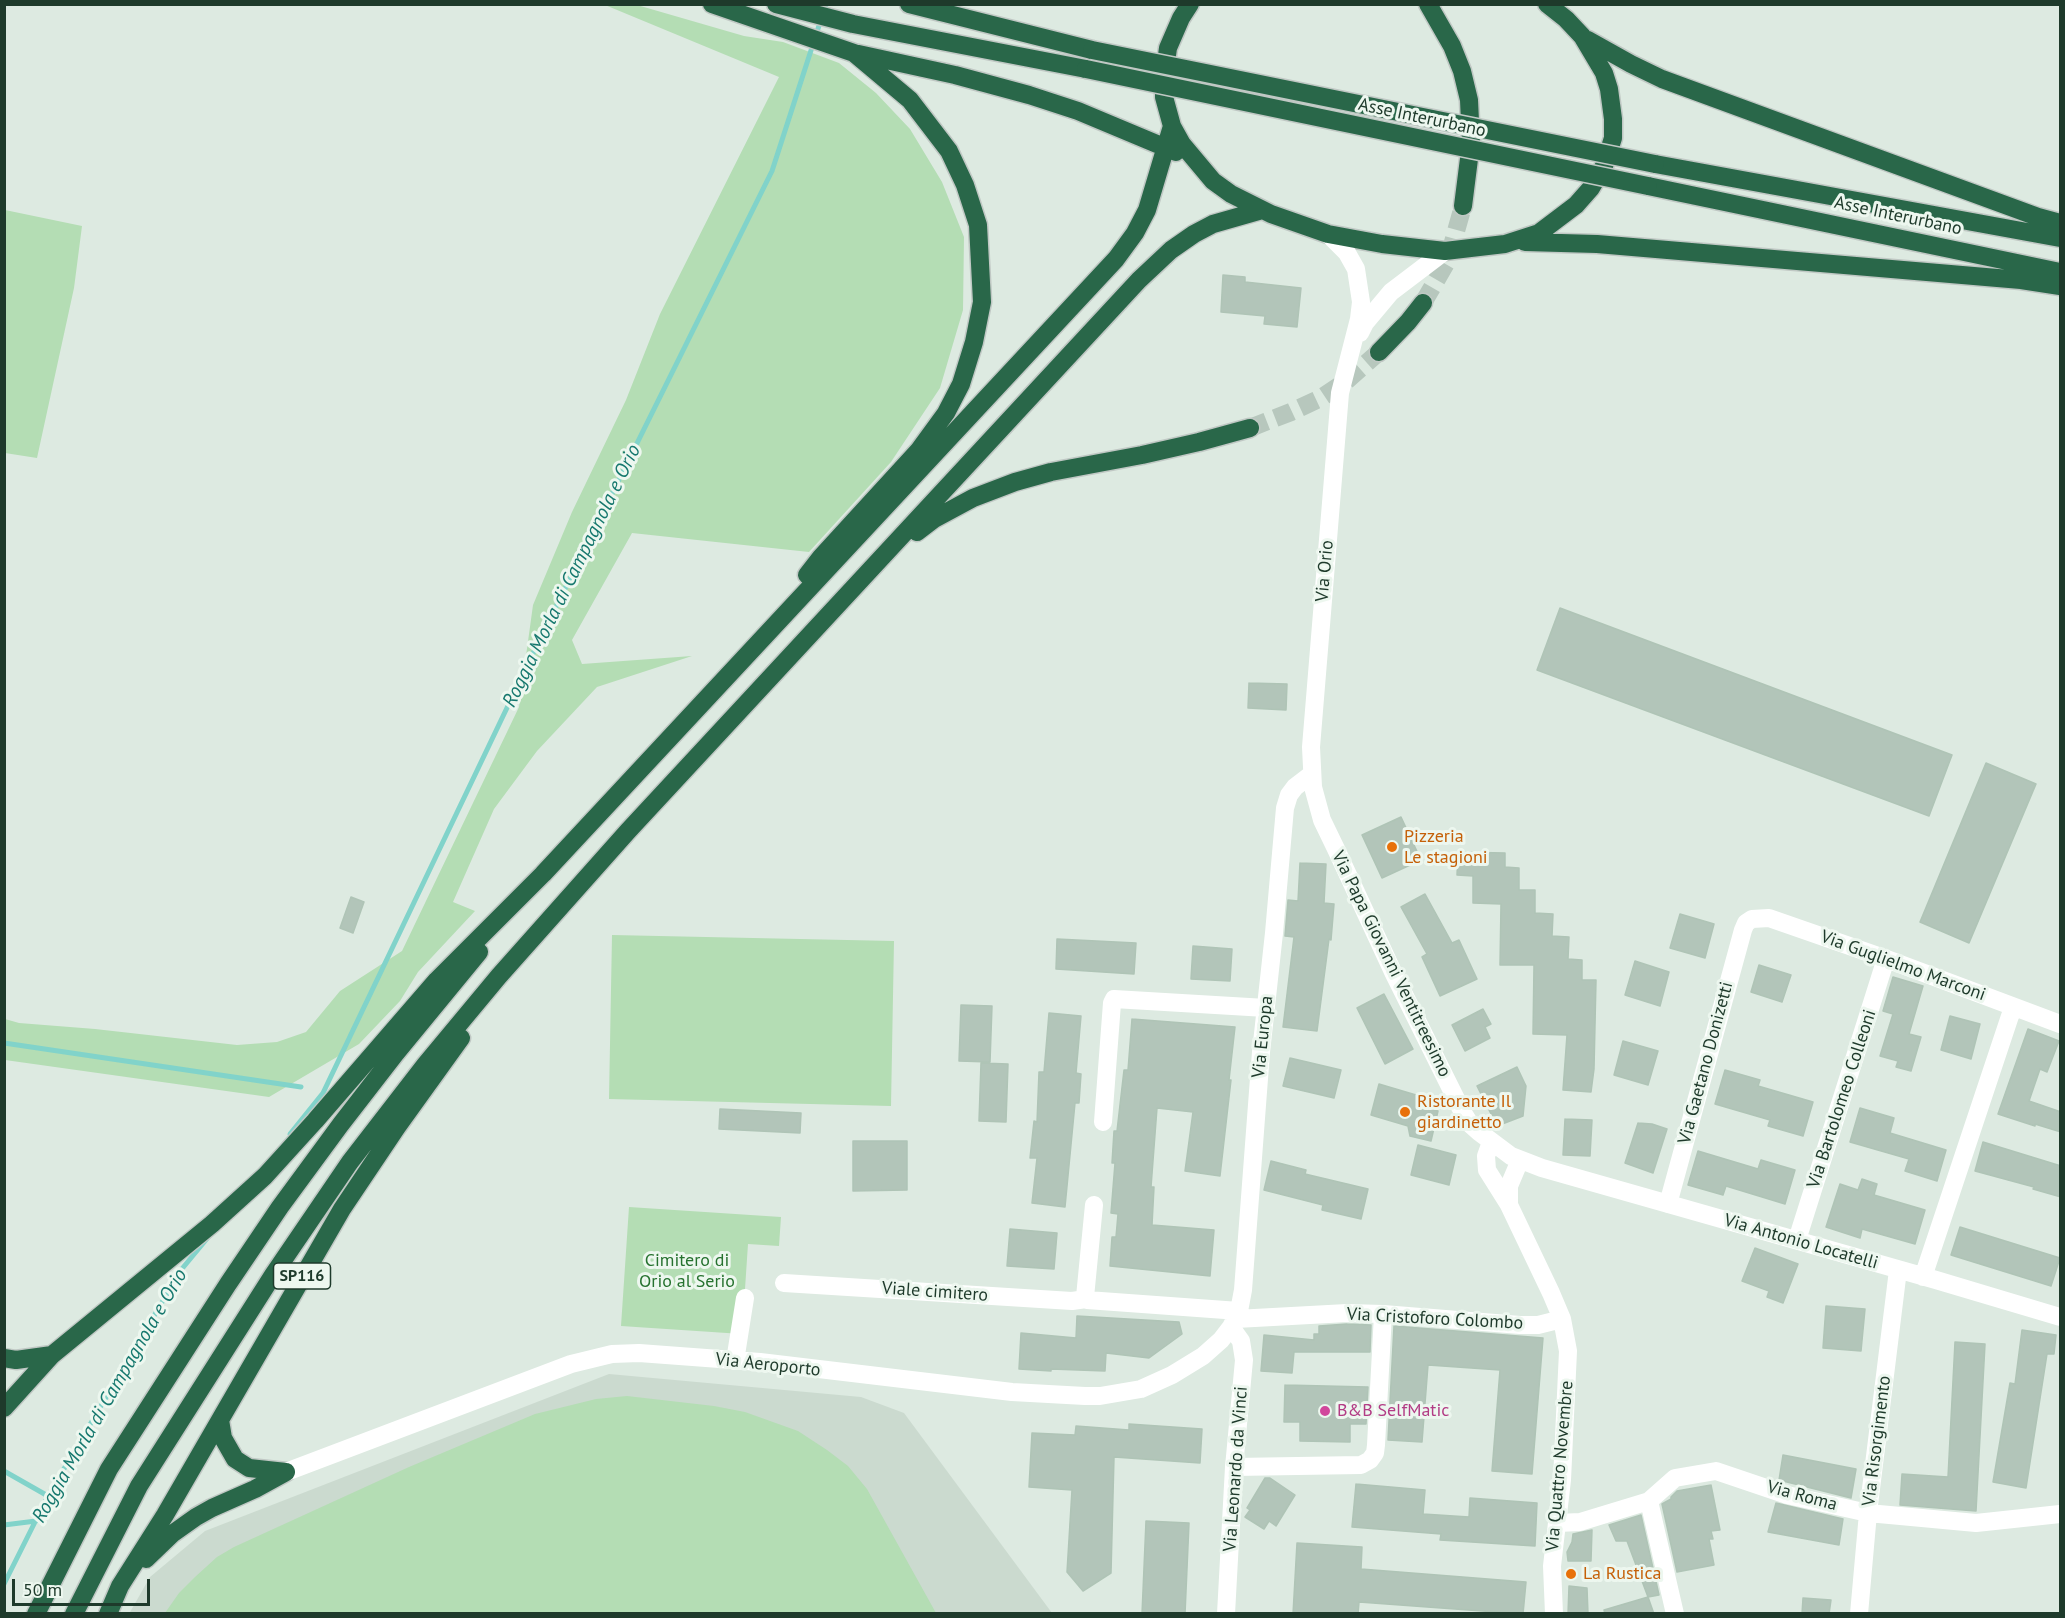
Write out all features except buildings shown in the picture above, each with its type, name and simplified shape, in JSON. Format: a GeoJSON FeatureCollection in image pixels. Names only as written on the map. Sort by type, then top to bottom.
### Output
{"type":"FeatureCollection","features":[{"type":"Feature","properties":{"kind":"highway"},"geometry":{"type":"LineString","coordinates":[[712,4],[846,50],[956,75],[1029,95],[1078,111],[1194,160]]}},
{"type":"Feature","properties":{"kind":"highway","name":"Asse Interurbano"},"geometry":{"type":"LineString","coordinates":[[909,4],[1092,50],[1656,164],[2061,238]]}},
{"type":"Feature","properties":{"kind":"highway"},"geometry":{"type":"LineString","coordinates":[[1190,4],[1172,34],[1165,59],[1164,97],[1172,126],[1182,144],[1213,181],[1262,210],[1328,234],[1382,244],[1445,251],[1514,242],[1539,233],[1559,219],[1591,188],[1604,166],[1613,138],[1611,102],[1604,73],[1582,36]]}},
{"type":"Feature","properties":{"kind":"highway"},"geometry":{"type":"LineString","coordinates":[[1428,4],[1452,46],[1462,71],[1469,100],[1471,143],[1463,206]]}},
{"type":"Feature","properties":{"kind":"highway"},"geometry":{"type":"LineString","coordinates":[[1547,4],[1582,36],[1662,79],[2038,217],[2061,223]]}},
{"type":"Feature","properties":{"kind":"highway","name":"Asse Interurbano"},"geometry":{"type":"LineString","coordinates":[[783,7],[853,24],[1086,69],[2061,272]]}},
{"type":"Feature","properties":{"kind":"highway"},"geometry":{"type":"LineString","coordinates":[[774,626],[798,587],[821,557],[919,450],[946,412],[961,384],[974,342],[982,302],[978,225],[965,184],[949,151],[910,100],[846,50]]}},
{"type":"Feature","properties":{"kind":"highway"},"geometry":{"type":"LineString","coordinates":[[4,1408],[52,1355],[212,1224],[265,1176],[437,980],[543,874],[1116,259],[1136,233],[1147,210],[1172,126]]}},
{"type":"Feature","properties":{"kind":"highway"},"geometry":{"type":"LineString","coordinates":[[74,1614],[139,1485],[273,1275],[350,1162],[425,1065],[499,976],[628,831],[1139,280],[1172,250],[1194,234],[1213,224],[1262,210]]}},
{"type":"Feature","properties":{"kind":"highway"},"geometry":{"type":"LineString","coordinates":[[1514,242],[1608,245],[2021,280],[2061,286]]}},
{"type":"Feature","properties":{"kind":"highway"},"geometry":{"type":"LineString","coordinates":[[1379,352],[1423,303]]}},
{"type":"Feature","properties":{"kind":"highway"},"geometry":{"type":"LineString","coordinates":[[877,562],[934,519],[973,498],[1015,482],[1051,472],[1176,448],[1250,428]]}},
{"type":"Feature","properties":{"kind":"highway"},"geometry":{"type":"LineString","coordinates":[[36,1614],[109,1469],[280,1207],[396,1053],[543,874]]}},
{"type":"Feature","properties":{"kind":"highway","name":"SP116"},"geometry":{"type":"LineString","coordinates":[[108,1614],[120,1586],[165,1515],[342,1209],[478,1014],[499,976]]}},
{"type":"Feature","properties":{"kind":"highway"},"geometry":{"type":"LineString","coordinates":[[4,1358],[16,1360],[52,1355]]}},
{"type":"Feature","properties":{"kind":"highway"},"geometry":{"type":"LineString","coordinates":[[220,1420],[223,1438],[235,1459],[249,1468],[286,1472]]}},
{"type":"Feature","properties":{"kind":"highway","name":"SP116"},"geometry":{"type":"LineString","coordinates":[[120,1586],[172,1534],[212,1508],[255,1490],[286,1472]]}},
{"type":"Feature","properties":{"kind":"street","name":"Via Orio"},"geometry":{"type":"LineString","coordinates":[[1312,774],[1311,747],[1340,393],[1359,319],[1360,302],[1356,269],[1347,253],[1328,234]]}},
{"type":"Feature","properties":{"kind":"street","name":"Via Orio"},"geometry":{"type":"LineString","coordinates":[[1345,368],[1365,323],[1379,304],[1391,292],[1445,251]]}},
{"type":"Feature","properties":{"kind":"street","name":"Via Europa"},"geometry":{"type":"LineString","coordinates":[[1235,1319],[1242,1290],[1261,1052],[1285,808],[1289,795],[1295,787],[1312,774]]}},
{"type":"Feature","properties":{"kind":"street","name":"Via Papa Giovanni Ventitreesimo"},"geometry":{"type":"LineString","coordinates":[[1312,774],[1313,787],[1323,820],[1393,972],[1462,1111],[1470,1124],[1491,1143],[1510,1156],[1542,1168]]}},
{"type":"Feature","properties":{"kind":"street","name":"Via Guglielmo Marconi"},"geometry":{"type":"LineString","coordinates":[[1746,923],[1758,918],[1768,918],[1884,958],[2061,1024]]}},
{"type":"Feature","properties":{"kind":"street","name":"Via Gaetano Donizetti"},"geometry":{"type":"LineString","coordinates":[[1668,1204],[1746,923]]}},
{"type":"Feature","properties":{"kind":"street","name":"Via Bartolomeo Colleoni"},"geometry":{"type":"LineString","coordinates":[[1797,1240],[1883,968],[1884,958]]}},
{"type":"Feature","properties":{"kind":"street"},"geometry":{"type":"LineString","coordinates":[[1103,1122],[1114,999],[1266,1008]]}},
{"type":"Feature","properties":{"kind":"street"},"geometry":{"type":"LineString","coordinates":[[1923,1277],[2010,1016],[2015,1008]]}},
{"type":"Feature","properties":{"kind":"street"},"geometry":{"type":"LineString","coordinates":[[1491,1143],[1486,1156],[1487,1170],[1509,1205],[1562,1319]]}},
{"type":"Feature","properties":{"kind":"street"},"geometry":{"type":"LineString","coordinates":[[1509,1205],[1509,1186],[1520,1160]]}},
{"type":"Feature","properties":{"kind":"street","name":"Via Antonio Locatelli"},"geometry":{"type":"LineString","coordinates":[[1542,1168],[2061,1317]]}},
{"type":"Feature","properties":{"kind":"street"},"geometry":{"type":"LineString","coordinates":[[1086,1299],[1094,1204]]}},
{"type":"Feature","properties":{"kind":"street","name":"Via Risorgimento"},"geometry":{"type":"LineString","coordinates":[[1859,1614],[1868,1513],[1898,1270]]}},
{"type":"Feature","properties":{"kind":"street","name":"Viale cimitero"},"geometry":{"type":"LineString","coordinates":[[784,1283],[1072,1301],[1086,1299]]}},
{"type":"Feature","properties":{"kind":"street"},"geometry":{"type":"LineString","coordinates":[[735,1361],[745,1298]]}},
{"type":"Feature","properties":{"kind":"street","name":"Via Cristoforo Colombo"},"geometry":{"type":"LineString","coordinates":[[1086,1299],[1235,1319],[1347,1313],[1520,1324],[1538,1324],[1562,1319]]}},
{"type":"Feature","properties":{"kind":"street"},"geometry":{"type":"LineString","coordinates":[[1234,1467],[1361,1465],[1370,1460],[1375,1453],[1376,1445],[1383,1314]]}},
{"type":"Feature","properties":{"kind":"street","name":"Via Aeroporto"},"geometry":{"type":"LineString","coordinates":[[286,1472],[456,1406],[594,1357],[612,1354],[639,1353],[760,1362],[1012,1392],[1100,1396],[1141,1389],[1166,1379],[1203,1356],[1221,1340],[1235,1319]]}},
{"type":"Feature","properties":{"kind":"street","name":"Via Leonardo da Vinci"},"geometry":{"type":"LineString","coordinates":[[1226,1614],[1234,1467],[1244,1360],[1235,1319]]}},
{"type":"Feature","properties":{"kind":"street","name":"Via Quattro Novembre"},"geometry":{"type":"LineString","coordinates":[[1554,1614],[1552,1566],[1558,1523],[1568,1370],[1568,1351],[1562,1319]]}},
{"type":"Feature","properties":{"kind":"street","name":"Via Roma"},"geometry":{"type":"LineString","coordinates":[[1558,1523],[1580,1522],[1649,1501],[1675,1478],[1716,1471],[1787,1495],[1868,1513],[1976,1523],[2061,1514]]}},
{"type":"Feature","properties":{"kind":"street"},"geometry":{"type":"LineString","coordinates":[[1649,1501],[1675,1614]]}},
{"type":"Feature","properties":{"kind":"shaded area"},"geometry":{"type":"Polygon","coordinates":[[[609,1374],[861,1397],[904,1413],[1052,1613],[129,1614],[150,1577],[205,1531],[609,1374]]]}},
{"type":"Feature","properties":{"kind":"green space"},"geometry":{"type":"Polygon","coordinates":[[[605,5],[637,5],[744,36],[783,42],[839,63],[876,93],[910,129],[942,182],[964,237],[963,310],[940,388],[891,462],[809,552],[632,533],[572,640],[582,664],[692,656],[597,687],[537,751],[494,809],[453,902],[475,911],[418,972],[400,1001],[359,1044],[269,1097],[5,1060],[5,1019],[19,1023],[237,1045],[277,1042],[306,1032],[340,991],[402,951],[519,707],[533,605],[572,512],[626,400],[660,314],[779,77],[605,5]]]}},
{"type":"Feature","properties":{"kind":"green space"},"geometry":{"type":"Polygon","coordinates":[[[5,210],[82,226],[74,288],[37,458],[5,453],[5,210]]]}},
{"type":"Feature","properties":{"kind":"green space"},"geometry":{"type":"Polygon","coordinates":[[[612,935],[894,941],[891,1106],[609,1099],[612,935]]]}},
{"type":"Feature","properties":{"kind":"green space","name":"Cimitero di Orio al Serio"},"geometry":{"type":"Polygon","coordinates":[[[629,1207],[781,1217],[779,1246],[748,1244],[742,1334],[621,1326],[629,1207]]]}},
{"type":"Feature","properties":{"kind":"green space"},"geometry":{"type":"Polygon","coordinates":[[[627,1396],[745,1412],[798,1431],[827,1450],[848,1466],[867,1489],[936,1613],[165,1613],[179,1593],[195,1577],[217,1557],[234,1547],[409,1467],[535,1414],[596,1399],[627,1396]]]}},
{"type":"Feature","properties":{"kind":"waterway","name":"Roggia Morla di Campagnola e Orio"},"geometry":{"type":"LineString","coordinates":[[290,1134],[323,1093],[537,645],[772,171],[826,4]]}},
{"type":"Feature","properties":{"kind":"waterway"},"geometry":{"type":"LineString","coordinates":[[4,1043],[301,1087]]}},
{"type":"Feature","properties":{"kind":"waterway","name":"Roggia Morla di Campagnola e Orio"},"geometry":{"type":"LineString","coordinates":[[4,1584],[48,1496],[181,1270],[210,1235]]}},
{"type":"Feature","properties":{"kind":"waterway"},"geometry":{"type":"LineString","coordinates":[[4,1471],[48,1496]]}},
{"type":"Feature","properties":{"kind":"waterway"},"geometry":{"type":"LineString","coordinates":[[4,1525],[36,1521]]}},
{"type":"Feature","properties":{"kind":"tunnel"},"geometry":{"type":"LineString","coordinates":[[1423,303],[1448,260],[1463,206]]}},
{"type":"Feature","properties":{"kind":"tunnel"},"geometry":{"type":"LineString","coordinates":[[1250,428],[1321,398],[1345,382],[1379,352]]}},
{"type":"Feature","properties":{"kind":"place","name":"Pizzeria Le stagioni"},"geometry":{"type":"Point","coordinates":[1392,847]}},
{"type":"Feature","properties":{"kind":"place","name":"Ristorante Il giardinetto"},"geometry":{"type":"Point","coordinates":[1405,1112]}},
{"type":"Feature","properties":{"kind":"place","name":"B&B SelfMatic"},"geometry":{"type":"Point","coordinates":[1325,1411]}},
{"type":"Feature","properties":{"kind":"place","name":"La Rustica"},"geometry":{"type":"Point","coordinates":[1571,1574]}}]}
